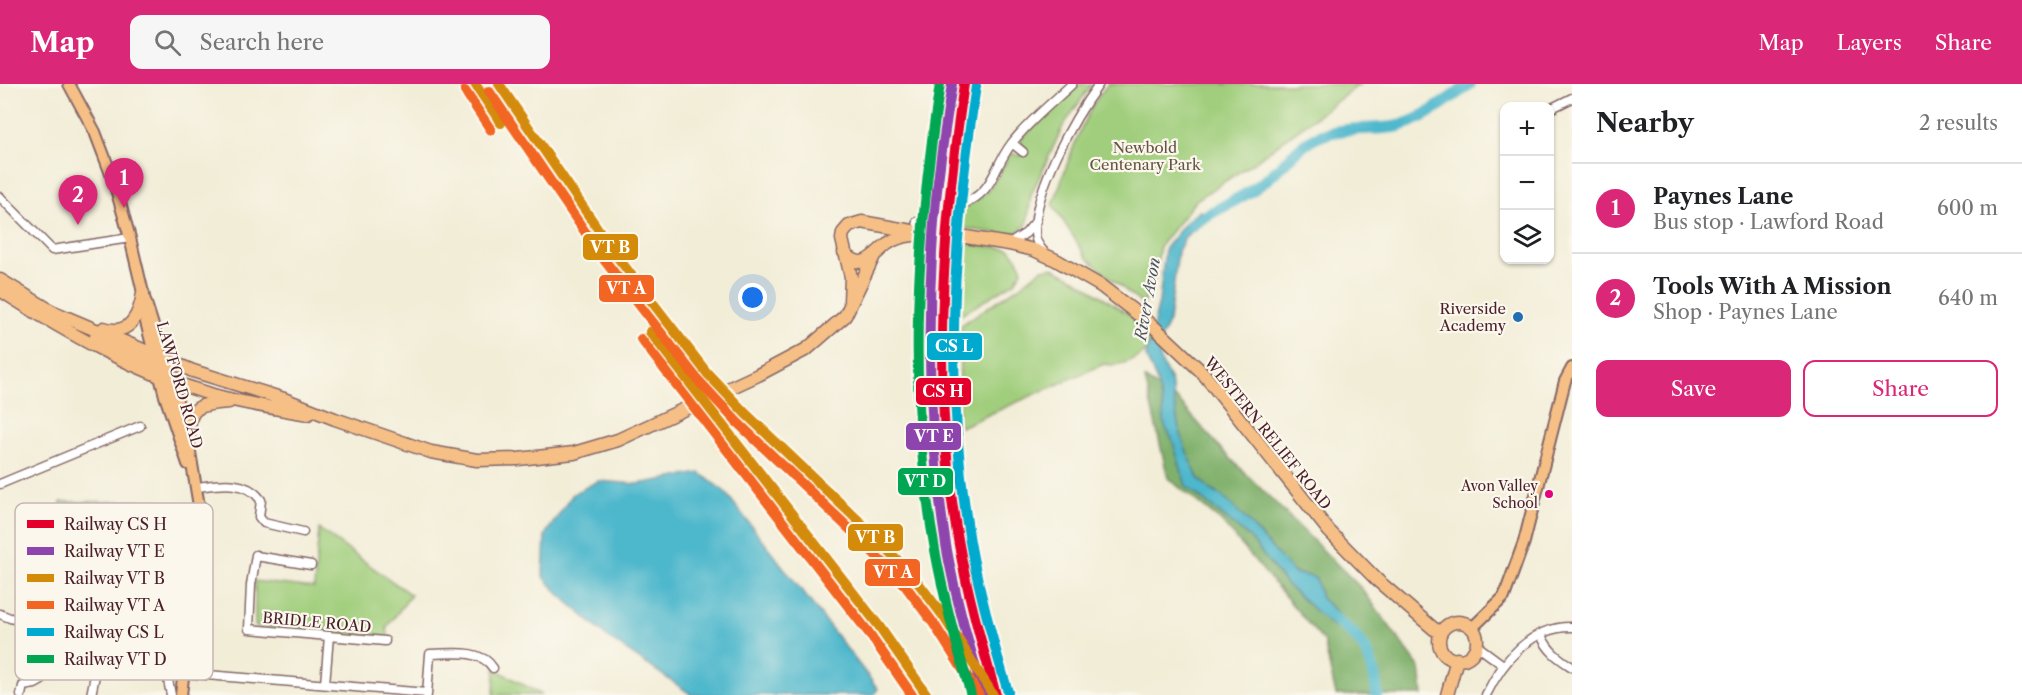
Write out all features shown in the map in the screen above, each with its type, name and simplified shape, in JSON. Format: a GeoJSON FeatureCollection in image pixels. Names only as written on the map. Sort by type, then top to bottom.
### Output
{"type":"FeatureCollection","features":[{"type":"Feature","properties":{"kind":"highway"},"geometry":{"type":"LineString","coordinates":[[0,290],[75,336],[132,365],[162,367],[284,399],[431,452],[460,459],[477,460],[518,459],[574,453],[618,440],[758,375],[807,349],[836,325],[849,310],[880,247],[880,237],[873,225],[862,222],[849,226],[842,237],[851,277],[849,310]]}},
{"type":"Feature","properties":{"kind":"highway","name":"WESTERN RELIEF ROAD"},"geometry":{"type":"LineString","coordinates":[[873,225],[1009,244],[1047,256],[1101,286],[1131,308],[1186,356],[1224,399],[1329,531],[1377,580],[1434,629],[1441,632]]}},
{"type":"Feature","properties":{"kind":"highway","name":"WESTERN RELIEF ROAD"},"geometry":{"type":"LineString","coordinates":[[875,255],[888,243],[919,230]]}},
{"type":"Feature","properties":{"kind":"highway"},"geometry":{"type":"LineString","coordinates":[[844,252],[854,261],[861,262],[875,255]]}},
{"type":"Feature","properties":{"kind":"highway"},"geometry":{"type":"LineString","coordinates":[[0,280],[51,311],[135,345],[162,367],[239,402]]}},
{"type":"Feature","properties":{"kind":"highway"},"geometry":{"type":"LineString","coordinates":[[51,311],[75,315],[108,329],[120,329],[135,319],[143,295]]}},
{"type":"Feature","properties":{"kind":"highway"},"geometry":{"type":"LineString","coordinates":[[162,367],[297,412]]}},
{"type":"Feature","properties":{"kind":"highway"},"geometry":{"type":"LineString","coordinates":[[189,446],[188,420],[204,404],[239,402],[335,419]]}},
{"type":"Feature","properties":{"kind":"highway"},"geometry":{"type":"LineString","coordinates":[[1455,622],[1467,624],[1475,633],[1476,645],[1469,656],[1457,659],[1446,655],[1439,645],[1441,632],[1444,627],[1455,622]]}},
{"type":"Feature","properties":{"kind":"highway"},"geometry":{"type":"LineString","coordinates":[[1447,695],[1457,659]]}},
{"type":"Feature","properties":{"kind":"main road","name":"LAWFORD ROAD"},"geometry":{"type":"LineString","coordinates":[[69,84],[95,132],[114,182],[143,295],[143,311],[189,446],[199,503]]}},
{"type":"Feature","properties":{"kind":"main road","name":"LAWFORD ROAD"},"geometry":{"type":"LineString","coordinates":[[162,367],[182,448],[196,483]]}},
{"type":"Feature","properties":{"kind":"main road"},"geometry":{"type":"LineString","coordinates":[[1472,628],[1504,597],[1524,542],[1565,381],[1572,368]]}},
{"type":"Feature","properties":{"kind":"main road","name":"LAWFORD ROAD"},"geometry":{"type":"LineString","coordinates":[[181,695],[182,680]]}},
{"type":"Feature","properties":{"kind":"street"},"geometry":{"type":"LineString","coordinates":[[919,230],[928,217],[973,200],[984,191],[1012,143],[1072,84]]}},
{"type":"Feature","properties":{"kind":"street"},"geometry":{"type":"LineString","coordinates":[[1047,256],[1035,235],[1041,199],[1054,162],[1074,123],[1099,84]]}},
{"type":"Feature","properties":{"kind":"street"},"geometry":{"type":"LineString","coordinates":[[1554,108],[1572,98]]}},
{"type":"Feature","properties":{"kind":"street"},"geometry":{"type":"LineString","coordinates":[[1012,143],[1023,152]]}},
{"type":"Feature","properties":{"kind":"street"},"geometry":{"type":"LineString","coordinates":[[0,197],[52,250],[130,238]]}},
{"type":"Feature","properties":{"kind":"street"},"geometry":{"type":"LineString","coordinates":[[1009,244],[1026,233],[1036,221]]}},
{"type":"Feature","properties":{"kind":"street"},"geometry":{"type":"LineString","coordinates":[[0,484],[140,426]]}},
{"type":"Feature","properties":{"kind":"street"},"geometry":{"type":"LineString","coordinates":[[196,483],[240,485],[261,500],[259,517],[264,523],[303,532]]}},
{"type":"Feature","properties":{"kind":"street","name":"BRIDLE ROAD"},"geometry":{"type":"LineString","coordinates":[[311,565],[256,555],[251,585],[249,629],[385,641]]}},
{"type":"Feature","properties":{"kind":"street"},"geometry":{"type":"LineString","coordinates":[[0,614],[15,619]]}},
{"type":"Feature","properties":{"kind":"street"},"geometry":{"type":"LineString","coordinates":[[1486,695],[1503,665],[1515,652],[1541,635],[1558,628],[1572,627]]}},
{"type":"Feature","properties":{"kind":"street"},"geometry":{"type":"LineString","coordinates":[[1541,635],[1554,656],[1572,667]]}},
{"type":"Feature","properties":{"kind":"street"},"geometry":{"type":"LineString","coordinates":[[325,684],[329,636]]}},
{"type":"Feature","properties":{"kind":"street"},"geometry":{"type":"LineString","coordinates":[[1476,645],[1503,665]]}},
{"type":"Feature","properties":{"kind":"street"},"geometry":{"type":"LineString","coordinates":[[213,675],[427,694],[430,654],[475,654],[489,662],[493,668]]}},
{"type":"Feature","properties":{"kind":"street"},"geometry":{"type":"LineString","coordinates":[[20,688],[42,680]]}},
{"type":"Feature","properties":{"kind":"street"},"geometry":{"type":"LineString","coordinates":[[92,695],[95,680]]}},
{"type":"Feature","properties":{"kind":"street"},"geometry":{"type":"LineString","coordinates":[[168,680],[171,695]]}},
{"type":"Feature","properties":{"kind":"green space"},"geometry":{"type":"Polygon","coordinates":[[[1078,84],[1092,84],[1063,126],[1031,195],[1027,224],[1010,235],[954,227],[954,212],[975,201],[989,189],[1011,153],[1020,156],[1025,150],[1021,145],[1021,139],[1078,84]]]}},
{"type":"Feature","properties":{"kind":"green space","name":"Newbold Centenary Park"},"geometry":{"type":"Polygon","coordinates":[[[1108,84],[1360,84],[1253,163],[1196,200],[1160,246],[1155,277],[1143,305],[1087,258],[1053,205],[1082,126],[1098,96],[1108,84]]]}},
{"type":"Feature","properties":{"kind":"green space"},"geometry":{"type":"Polygon","coordinates":[[[951,241],[1010,249],[1019,261],[1022,270],[1015,282],[948,323],[951,241]]]}},
{"type":"Feature","properties":{"kind":"green space"},"geometry":{"type":"Polygon","coordinates":[[[1053,268],[1077,280],[1145,325],[1150,335],[1147,351],[1126,362],[1116,365],[1104,364],[958,428],[961,325],[1042,269],[1053,268]]]}},
{"type":"Feature","properties":{"kind":"green space"},"geometry":{"type":"Polygon","coordinates":[[[1145,379],[1177,399],[1222,450],[1362,589],[1420,668],[1423,695],[1336,695],[1324,642],[1222,522],[1168,478],[1145,379]]]}},
{"type":"Feature","properties":{"kind":"green space"},"geometry":{"type":"Polygon","coordinates":[[[158,501],[158,503],[61,503],[158,501]]]}},
{"type":"Feature","properties":{"kind":"green space"},"geometry":{"type":"Polygon","coordinates":[[[319,529],[411,595],[387,627],[388,637],[255,626],[255,581],[314,588],[319,529]]]}},
{"type":"Feature","properties":{"kind":"green space"},"geometry":{"type":"Polygon","coordinates":[[[495,669],[542,695],[494,695],[495,669]]]}},
{"type":"Feature","properties":{"kind":"water"},"geometry":{"type":"Polygon","coordinates":[[[1200,211],[1205,222],[1186,236],[1178,251],[1169,321],[1158,345],[1160,360],[1171,381],[1178,424],[1185,447],[1198,478],[1244,517],[1293,572],[1316,579],[1321,598],[1339,614],[1333,627],[1286,584],[1250,538],[1186,486],[1172,439],[1165,427],[1162,401],[1156,379],[1146,357],[1159,302],[1165,248],[1188,220],[1200,211]]]}},
{"type":"Feature","properties":{"kind":"water"},"geometry":{"type":"Polygon","coordinates":[[[700,473],[725,492],[878,689],[873,695],[692,695],[607,637],[559,594],[543,576],[545,535],[573,494],[598,481],[638,484],[700,473]]]}},
{"type":"Feature","properties":{"kind":"waterway","name":"River Avon"},"geometry":{"type":"LineString","coordinates":[[1191,225],[1254,189],[1313,139],[1341,130],[1390,127],[1409,123],[1436,108],[1470,84]]}},
{"type":"Feature","properties":{"kind":"waterway","name":"River Avon"},"geometry":{"type":"LineString","coordinates":[[1324,611],[1351,632],[1364,647],[1373,671],[1377,695]]}},
{"type":"Feature","properties":{"kind":"railway"},"geometry":{"type":"LineString","coordinates":[[968,84],[957,146],[945,270],[943,333],[945,396],[950,459],[959,521],[982,629],[1006,695]]}},
{"type":"Feature","properties":{"kind":"railway"},"geometry":{"type":"LineString","coordinates":[[942,463],[949,522],[960,580],[988,695]]}},
{"type":"Feature","properties":{"kind":"transit line"},"geometry":{"type":"LineString","coordinates":[[475,84],[501,123]]}},
{"type":"Feature","properties":{"kind":"transit line"},"geometry":{"type":"LineString","coordinates":[[499,84],[615,254],[707,373],[745,413],[913,576],[944,617],[993,695]]}},
{"type":"Feature","properties":{"kind":"transit line"},"geometry":{"type":"LineString","coordinates":[[940,84],[920,258],[918,375],[926,492],[935,550],[942,587],[971,695]]}},
{"type":"Feature","properties":{"kind":"transit line"},"geometry":{"type":"LineString","coordinates":[[952,84],[938,180],[933,237],[930,314],[933,430],[946,545],[963,621],[984,695]]}},
{"type":"Feature","properties":{"kind":"transit line"},"geometry":{"type":"LineString","coordinates":[[964,84],[945,257],[942,314],[945,430],[950,487],[959,545],[996,695]]}},
{"type":"Feature","properties":{"kind":"transit line"},"geometry":{"type":"LineString","coordinates":[[976,86],[961,201],[957,257],[954,314],[957,427],[970,542],[987,617],[1008,692]]}},
{"type":"Feature","properties":{"kind":"transit line"},"geometry":{"type":"LineString","coordinates":[[465,91],[491,130]]}},
{"type":"Feature","properties":{"kind":"transit line"},"geometry":{"type":"LineString","coordinates":[[489,91],[605,261],[698,380],[737,422],[904,584],[934,624],[979,695]]}},
{"type":"Feature","properties":{"kind":"transit line"},"geometry":{"type":"LineString","coordinates":[[650,332],[879,626],[927,695]]}},
{"type":"Feature","properties":{"kind":"transit line"},"geometry":{"type":"LineString","coordinates":[[641,339],[869,633],[912,695]]}},
{"type":"Feature","properties":{"kind":"place","name":"Paynes Lane"},"geometry":{"type":"Point","coordinates":[124,208]}},
{"type":"Feature","properties":{"kind":"place","name":"Tools With A Mission"},"geometry":{"type":"Point","coordinates":[78,225]}},
{"type":"Feature","properties":{"kind":"place","name":"Riverside Academy"},"geometry":{"type":"Point","coordinates":[1518,317]}},
{"type":"Feature","properties":{"kind":"place","name":"Avon Valley School"},"geometry":{"type":"Point","coordinates":[1549,494]}}]}
